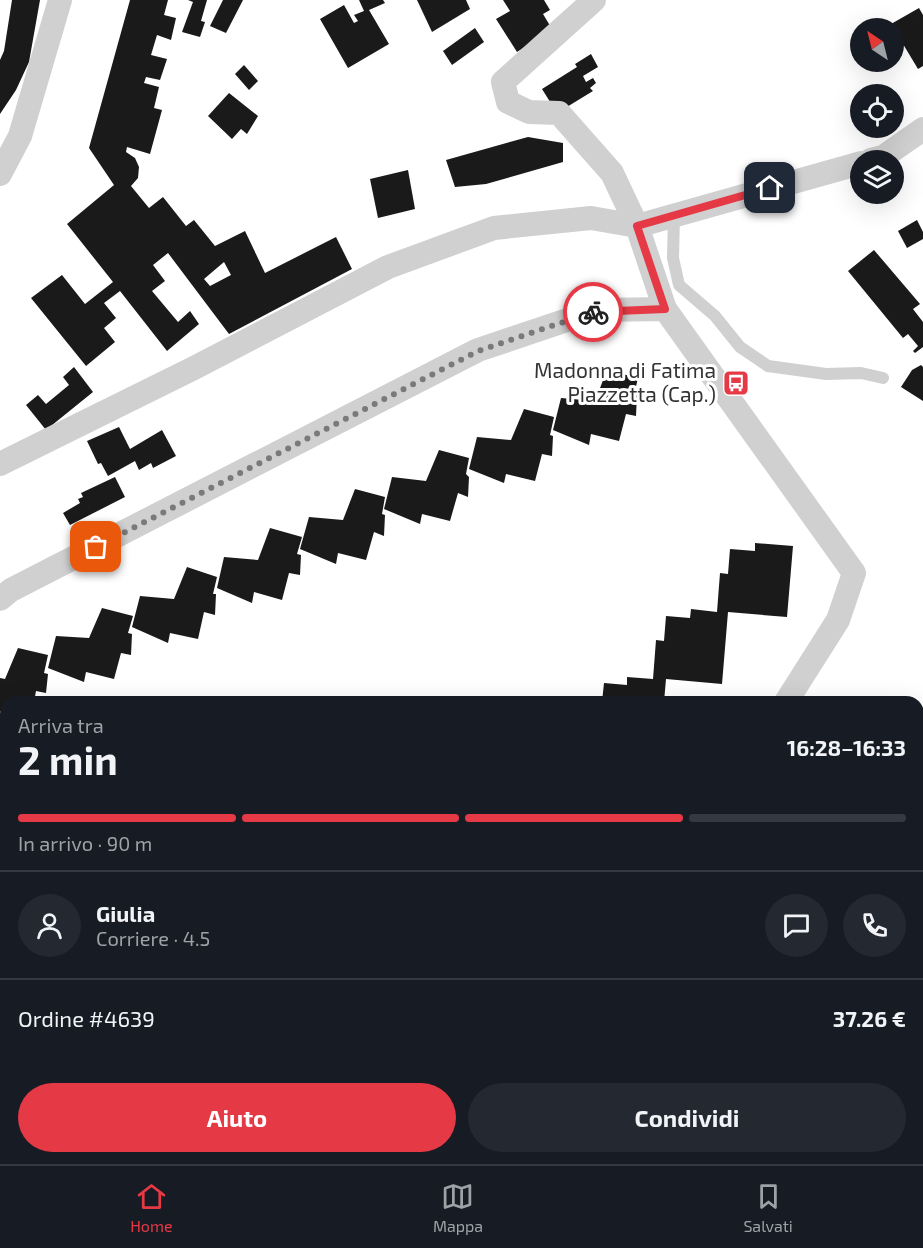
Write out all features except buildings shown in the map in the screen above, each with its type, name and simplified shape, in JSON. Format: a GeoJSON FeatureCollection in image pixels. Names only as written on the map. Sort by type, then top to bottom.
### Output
{"type":"FeatureCollection","features":[{"type":"Feature","properties":{"kind":"street"},"geometry":{"type":"LineString","coordinates":[[0,174],[20,136],[60,0]]}},
{"type":"Feature","properties":{"kind":"street"},"geometry":{"type":"LineString","coordinates":[[594,0],[503,82],[508,102],[529,112],[559,113],[612,172],[637,226],[665,309],[854,573],[838,620],[790,696]]}},
{"type":"Feature","properties":{"kind":"street"},"geometry":{"type":"LineString","coordinates":[[893,150],[923,129]]}},
{"type":"Feature","properties":{"kind":"street"},"geometry":{"type":"LineString","coordinates":[[0,464],[194,369],[388,267],[494,228],[591,218],[637,226],[850,166]]}},
{"type":"Feature","properties":{"kind":"street"},"geometry":{"type":"LineString","coordinates":[[0,599],[11,590],[478,351],[597,310],[665,309]]}},
{"type":"Feature","properties":{"kind":"lane"},"geometry":{"type":"LineString","coordinates":[[674,215],[674,258],[679,285],[715,316],[740,347],[768,366],[826,374],[861,373],[883,378]]}},
{"type":"Feature","properties":{"kind":"way so far"},"geometry":{"type":"LineString","coordinates":[[96,547],[478,351],[593,312]]}},
{"type":"Feature","properties":{"kind":"place","name":"Madonna di Fatima Piazzetta (Cap.)"},"geometry":{"type":"Point","coordinates":[736,383]}},
{"type":"Feature","properties":{"kind":"route"},"geometry":{"type":"LineString","coordinates":[[593,312],[597,310],[665,309],[637,226],[770,188]]}}]}
